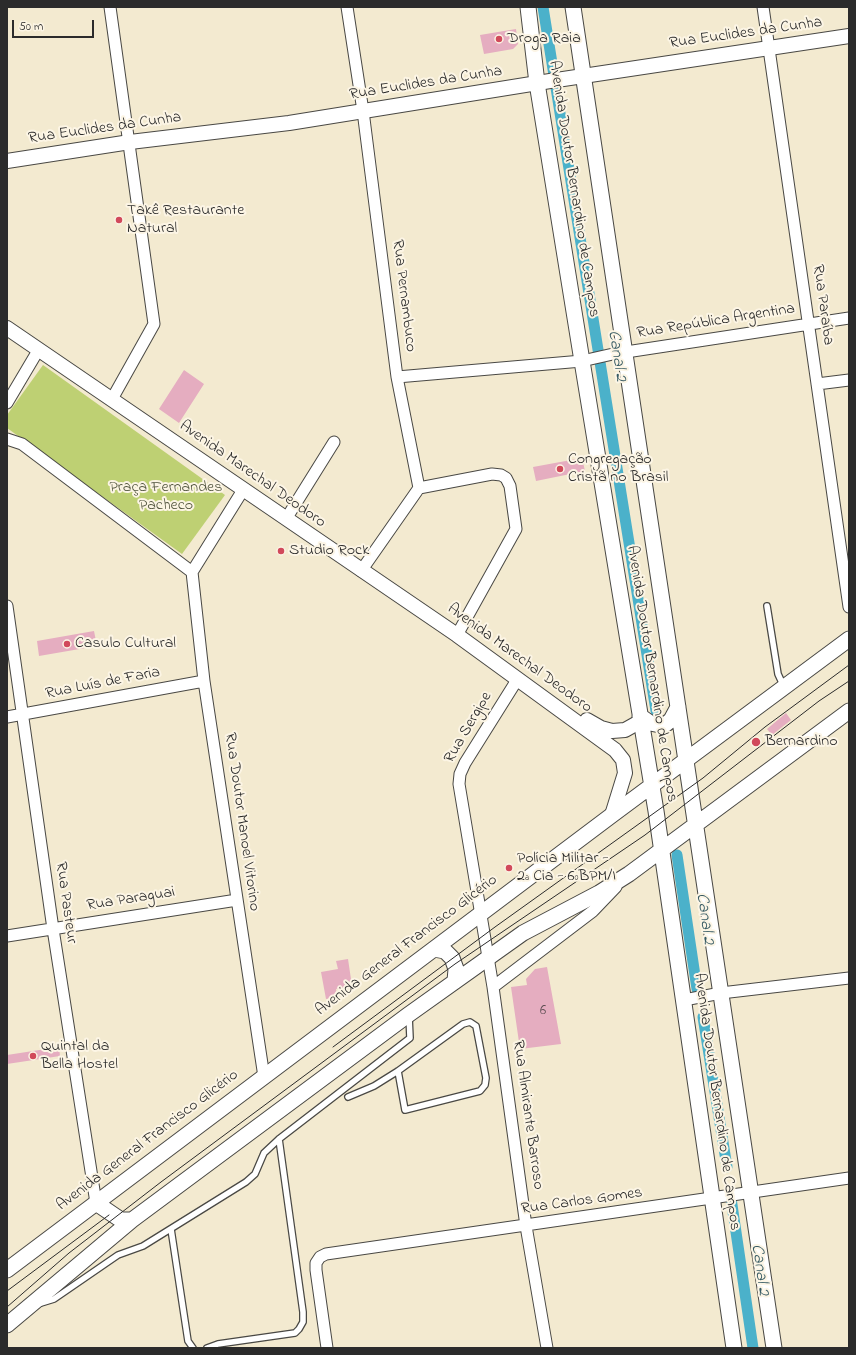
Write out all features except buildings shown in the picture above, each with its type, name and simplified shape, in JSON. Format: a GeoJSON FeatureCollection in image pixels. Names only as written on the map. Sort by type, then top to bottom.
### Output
{"type":"FeatureCollection","features":[{"type":"Feature","properties":{"kind":"main road","name":"Avenida Doutor Bernardino de Campos"},"geometry":{"type":"LineString","coordinates":[[528,7],[544,82],[587,359],[640,718],[662,849],[711,1199],[734,1348]]}},
{"type":"Feature","properties":{"kind":"main road","name":"Avenida Doutor Bernardino de Campos"},"geometry":{"type":"LineString","coordinates":[[574,7],[578,77],[619,353],[678,707],[774,1348]]}},
{"type":"Feature","properties":{"kind":"main road","name":"Avenida General Francisco Glicério"},"geometry":{"type":"LineString","coordinates":[[7,1270],[612,814],[652,786],[686,759],[849,639]]}},
{"type":"Feature","properties":{"kind":"main road"},"geometry":{"type":"LineString","coordinates":[[640,718],[650,723],[660,725],[666,724],[671,720],[678,707]]}},
{"type":"Feature","properties":{"kind":"main road"},"geometry":{"type":"LineString","coordinates":[[7,1325],[132,1220],[408,1015],[523,933],[599,893],[629,874],[849,711]]}},
{"type":"Feature","properties":{"kind":"main road"},"geometry":{"type":"LineString","coordinates":[[434,949],[445,951],[452,958],[456,969],[455,981]]}},
{"type":"Feature","properties":{"kind":"main road"},"geometry":{"type":"LineString","coordinates":[[96,1204],[121,1220],[132,1220]]}},
{"type":"Feature","properties":{"kind":"street"},"geometry":{"type":"LineString","coordinates":[[110,7],[130,142],[154,324],[112,399]]}},
{"type":"Feature","properties":{"kind":"street","name":"Rua Pernambuco"},"geometry":{"type":"LineString","coordinates":[[347,7],[363,111],[397,377],[419,488]]}},
{"type":"Feature","properties":{"kind":"street","name":"Rua Paraíba"},"geometry":{"type":"LineString","coordinates":[[763,7],[849,607]]}},
{"type":"Feature","properties":{"kind":"street","name":"Rua Euclides da Cunha"},"geometry":{"type":"LineString","coordinates":[[7,160],[130,142],[289,123],[544,82],[849,36]]}},
{"type":"Feature","properties":{"kind":"street","name":"Rua República Argentina"},"geometry":{"type":"LineString","coordinates":[[397,377],[587,359],[849,318]]}},
{"type":"Feature","properties":{"kind":"street","name":"Avenida Marechal Deodoro"},"geometry":{"type":"LineString","coordinates":[[7,328],[361,571],[457,635],[621,756],[625,765],[625,773],[612,814]]}},
{"type":"Feature","properties":{"kind":"street"},"geometry":{"type":"LineString","coordinates":[[7,403],[39,349]]}},
{"type":"Feature","properties":{"kind":"street"},"geometry":{"type":"LineString","coordinates":[[817,384],[849,380]]}},
{"type":"Feature","properties":{"kind":"street"},"geometry":{"type":"LineString","coordinates":[[7,440],[22,444],[192,572],[243,490]]}},
{"type":"Feature","properties":{"kind":"street"},"geometry":{"type":"LineString","coordinates":[[286,519],[334,442]]}},
{"type":"Feature","properties":{"kind":"street"},"geometry":{"type":"LineString","coordinates":[[361,571],[419,488],[492,474],[501,475],[506,478],[510,486],[516,529],[457,635]]}},
{"type":"Feature","properties":{"kind":"street","name":"Rua Doutor Manoel Vitorino"},"geometry":{"type":"LineString","coordinates":[[192,572],[204,681],[264,1077]]}},
{"type":"Feature","properties":{"kind":"street","name":"Rua Pasteur"},"geometry":{"type":"LineString","coordinates":[[7,606],[53,929],[96,1204]]}},
{"type":"Feature","properties":{"kind":"street","name":"Rua Sergipe"},"geometry":{"type":"LineString","coordinates":[[487,958],[459,779],[465,762],[517,680]]}},
{"type":"Feature","properties":{"kind":"street","name":"Rua Luís de Faria"},"geometry":{"type":"LineString","coordinates":[[7,717],[204,681]]}},
{"type":"Feature","properties":{"kind":"street"},"geometry":{"type":"LineString","coordinates":[[547,700],[601,728],[612,732],[625,730],[640,718]]}},
{"type":"Feature","properties":{"kind":"street"},"geometry":{"type":"LineString","coordinates":[[493,987],[593,911],[629,874]]}},
{"type":"Feature","properties":{"kind":"street","name":"Rua Paraguai"},"geometry":{"type":"LineString","coordinates":[[7,936],[237,900]]}},
{"type":"Feature","properties":{"kind":"street","name":"Rua Almirante Barroso"},"geometry":{"type":"LineString","coordinates":[[487,958],[493,987],[526,1226],[547,1348]]}},
{"type":"Feature","properties":{"kind":"street"},"geometry":{"type":"LineString","coordinates":[[684,1000],[721,993],[849,978]]}},
{"type":"Feature","properties":{"kind":"street","name":"Rua Carlos Gomes"},"geometry":{"type":"LineString","coordinates":[[328,1348],[316,1270],[320,1257],[333,1252],[526,1226],[849,1178]]}},
{"type":"Feature","properties":{"kind":"lane"},"geometry":{"type":"LineString","coordinates":[[767,606],[778,674],[784,687]]}},
{"type":"Feature","properties":{"kind":"lane"},"geometry":{"type":"LineString","coordinates":[[28,1308],[54,1299],[118,1255],[143,1246],[246,1182],[255,1174],[264,1153],[279,1139],[410,1038],[408,1015]]}},
{"type":"Feature","properties":{"kind":"lane"},"geometry":{"type":"LineString","coordinates":[[348,1097],[374,1086],[398,1071],[463,1024],[470,1022],[476,1026],[486,1078],[485,1085],[480,1091],[405,1110],[398,1071]]}},
{"type":"Feature","properties":{"kind":"lane"},"geometry":{"type":"LineString","coordinates":[[207,1348],[233,1342],[295,1333],[303,1322],[303,1312],[279,1139]]}},
{"type":"Feature","properties":{"kind":"lane"},"geometry":{"type":"LineString","coordinates":[[171,1229],[188,1341],[193,1348]]}},
{"type":"Feature","properties":{"kind":"green space","name":"Praça Fernandes Pacheco"},"geometry":{"type":"Polygon","coordinates":[[[43,365],[225,495],[182,554],[7,428],[7,415],[43,365]]]}},
{"type":"Feature","properties":{"kind":"waterway","name":"Canal 2"},"geometry":{"type":"LineString","coordinates":[[543,7],[656,711]]}},
{"type":"Feature","properties":{"kind":"waterway","name":"Canal 2"},"geometry":{"type":"LineString","coordinates":[[677,855],[697,989]]}},
{"type":"Feature","properties":{"kind":"waterway","name":"Canal 2"},"geometry":{"type":"LineString","coordinates":[[703,1017],[727,1167]]}},
{"type":"Feature","properties":{"kind":"waterway","name":"Canal 2"},"geometry":{"type":"LineString","coordinates":[[731,1198],[753,1348]]}},
{"type":"Feature","properties":{"kind":"tram line"},"geometry":{"type":"LineString","coordinates":[[333,1047],[495,927],[703,778],[765,727],[849,665]]}},
{"type":"Feature","properties":{"kind":"tram line"},"geometry":{"type":"LineString","coordinates":[[7,1307],[69,1253],[161,1182],[455,964],[645,835],[819,701],[849,681]]}},
{"type":"Feature","properties":{"kind":"tram line"},"geometry":{"type":"LineString","coordinates":[[7,1291],[109,1215]]}},
{"type":"Feature","properties":{"kind":"place","name":"Droga Raia"},"geometry":{"type":"Point","coordinates":[499,39]}},
{"type":"Feature","properties":{"kind":"place","name":"Takê Restaurante Natural"},"geometry":{"type":"Point","coordinates":[119,220]}},
{"type":"Feature","properties":{"kind":"place","name":"Congregação Cristã no Brasil"},"geometry":{"type":"Point","coordinates":[560,469]}},
{"type":"Feature","properties":{"kind":"place","name":"Studio Rock"},"geometry":{"type":"Point","coordinates":[281,551]}},
{"type":"Feature","properties":{"kind":"place","name":"Casulo Cultural"},"geometry":{"type":"Point","coordinates":[67,644]}},
{"type":"Feature","properties":{"kind":"place","name":"Bernardino"},"geometry":{"type":"Point","coordinates":[756,742]}},
{"type":"Feature","properties":{"kind":"place","name":"Polícia Militar - 2ª Cia - 6ºBPM/I"},"geometry":{"type":"Point","coordinates":[509,868]}},
{"type":"Feature","properties":{"kind":"place","name":"Quintal da Bella Hostel"},"geometry":{"type":"Point","coordinates":[33,1056]}}]}
